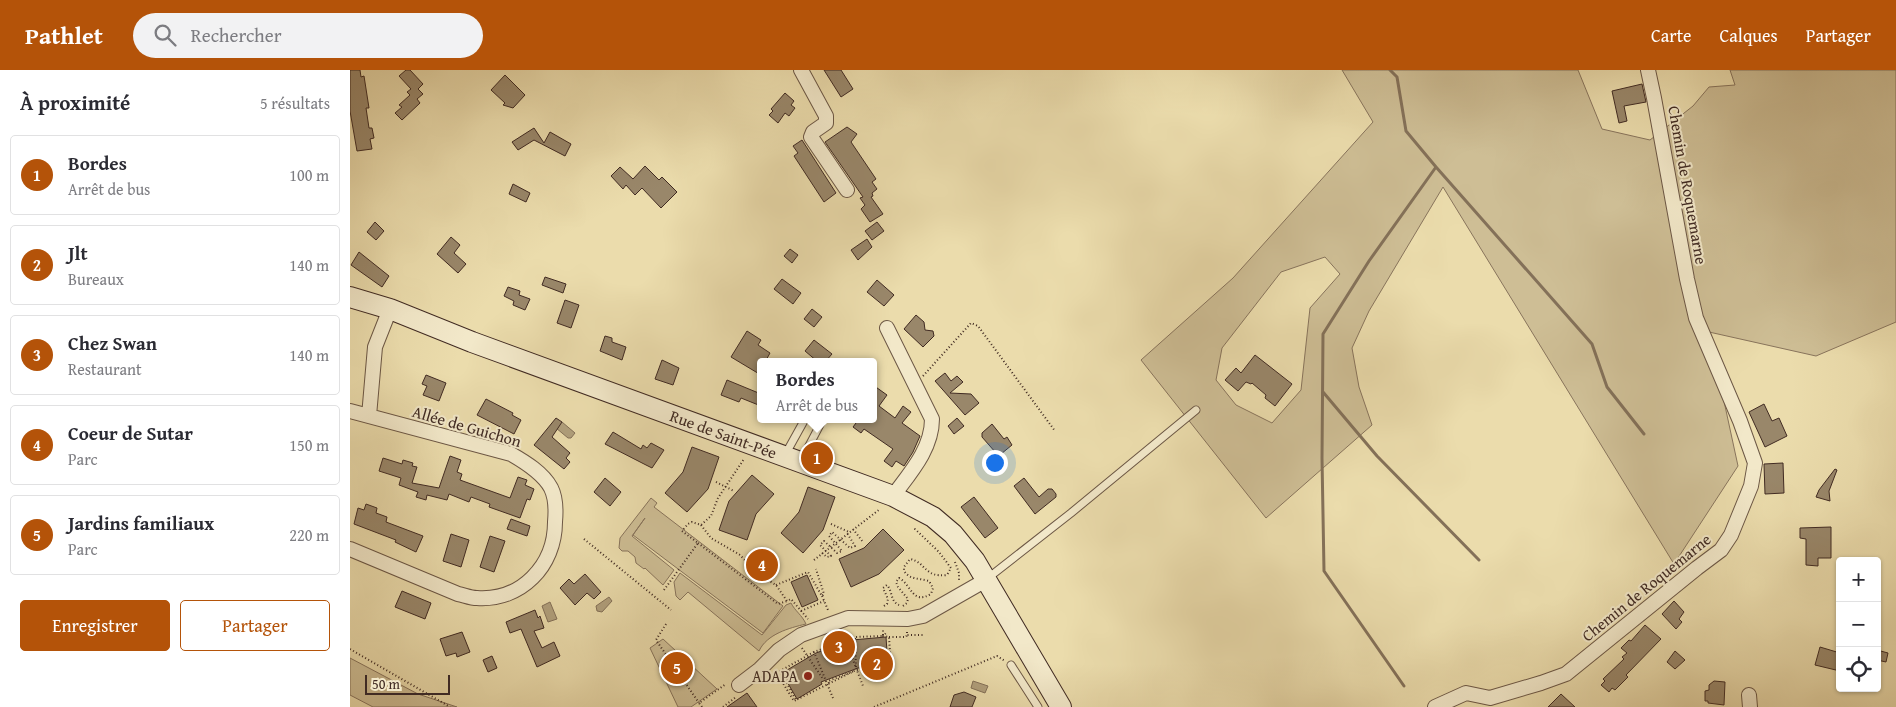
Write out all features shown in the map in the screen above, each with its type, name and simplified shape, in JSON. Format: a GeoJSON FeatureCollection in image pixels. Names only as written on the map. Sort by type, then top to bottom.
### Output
{"type":"FeatureCollection","features":[{"type":"Feature","properties":{"kind":"main road","name":"Rue de Saint-Pée"},"geometry":{"type":"LineString","coordinates":[[350,297],[390,309],[472,342],[793,458],[887,502],[933,517],[953,534],[975,561],[1061,707]]}},
{"type":"Feature","properties":{"kind":"street"},"geometry":{"type":"LineString","coordinates":[[801,70],[826,116],[826,123],[813,132],[811,137],[847,190]]}},
{"type":"Feature","properties":{"kind":"street","name":"Chemin de Roquemarne"},"geometry":{"type":"LineString","coordinates":[[1435,707],[1466,693],[1490,698],[1566,674],[1696,568],[1722,550],[1731,535],[1751,486],[1755,463],[1740,421],[1696,318],[1648,70]]}},
{"type":"Feature","properties":{"kind":"street"},"geometry":{"type":"LineString","coordinates":[[369,416],[375,347],[390,309]]}},
{"type":"Feature","properties":{"kind":"street"},"geometry":{"type":"LineString","coordinates":[[887,328],[932,419],[932,432],[927,447],[887,502]]}},
{"type":"Feature","properties":{"kind":"street","name":"Allée de Guichon"},"geometry":{"type":"LineString","coordinates":[[350,411],[510,454],[524,461],[537,472],[551,487],[555,497],[555,535],[551,551],[542,567],[530,580],[516,590],[500,596],[476,598],[458,594],[350,549]]}},
{"type":"Feature","properties":{"kind":"street"},"geometry":{"type":"LineString","coordinates":[[735,688],[760,669],[779,650],[801,635],[848,618],[908,619],[923,616],[986,580]]}},
{"type":"Feature","properties":{"kind":"lane"},"geometry":{"type":"LineString","coordinates":[[986,580],[1196,410]]}},
{"type":"Feature","properties":{"kind":"lane"},"geometry":{"type":"LineString","coordinates":[[793,458],[804,423]]}},
{"type":"Feature","properties":{"kind":"lane"},"geometry":{"type":"LineString","coordinates":[[793,458],[820,423]]}},
{"type":"Feature","properties":{"kind":"lane"},"geometry":{"type":"LineString","coordinates":[[1011,665],[1038,707]]}},
{"type":"Feature","properties":{"kind":"path"},"geometry":{"type":"LineString","coordinates":[[915,385],[971,323],[978,326],[1056,431]]}},
{"type":"Feature","properties":{"kind":"path"},"geometry":{"type":"LineString","coordinates":[[701,525],[711,516],[718,498],[727,487],[740,464]]}},
{"type":"Feature","properties":{"kind":"path"},"geometry":{"type":"LineString","coordinates":[[716,482],[734,491]]}},
{"type":"Feature","properties":{"kind":"path"},"geometry":{"type":"LineString","coordinates":[[814,560],[887,502]]}},
{"type":"Feature","properties":{"kind":"path"},"geometry":{"type":"LineString","coordinates":[[882,608],[887,604],[888,599],[883,588],[887,586],[890,589],[892,599],[897,605],[907,604],[908,599],[896,582],[898,578],[904,581],[913,594],[918,597],[925,597],[931,594],[933,588],[929,581],[907,575],[904,571],[904,566],[910,559],[914,560],[926,571],[938,576],[947,575],[951,568],[939,552],[915,529],[917,521]]}},
{"type":"Feature","properties":{"kind":"path"},"geometry":{"type":"LineString","coordinates":[[787,601],[776,585],[758,574],[740,555],[711,538],[701,525],[692,522],[682,531],[778,604],[787,601],[791,599],[809,620]]}},
{"type":"Feature","properties":{"kind":"path"},"geometry":{"type":"LineString","coordinates":[[822,554],[827,557],[831,556],[820,545],[824,541],[837,553],[842,550],[829,536],[832,532],[850,548],[855,546],[848,533],[831,524]]}},
{"type":"Feature","properties":{"kind":"path"},"geometry":{"type":"LineString","coordinates":[[853,529],[863,542]]}},
{"type":"Feature","properties":{"kind":"path"},"geometry":{"type":"LineString","coordinates":[[584,539],[671,610]]}},
{"type":"Feature","properties":{"kind":"path"},"geometry":{"type":"LineString","coordinates":[[664,590],[698,543]]}},
{"type":"Feature","properties":{"kind":"path"},"geometry":{"type":"LineString","coordinates":[[750,565],[750,556],[755,552],[769,554],[772,557],[774,572],[766,580]]}},
{"type":"Feature","properties":{"kind":"path"},"geometry":{"type":"LineString","coordinates":[[950,557],[956,563],[959,573],[958,580],[966,591]]}},
{"type":"Feature","properties":{"kind":"path"},"geometry":{"type":"LineString","coordinates":[[816,569],[824,594],[822,596]]}},
{"type":"Feature","properties":{"kind":"path"},"geometry":{"type":"LineString","coordinates":[[776,585],[808,572],[828,610],[834,611]]}},
{"type":"Feature","properties":{"kind":"path"},"geometry":{"type":"LineString","coordinates":[[801,612],[824,601]]}},
{"type":"Feature","properties":{"kind":"path"},"geometry":{"type":"LineString","coordinates":[[666,624],[656,640],[702,707]]}},
{"type":"Feature","properties":{"kind":"path"},"geometry":{"type":"LineString","coordinates":[[883,624],[883,636]]}},
{"type":"Feature","properties":{"kind":"path"},"geometry":{"type":"LineString","coordinates":[[837,627],[845,639],[863,686]]}},
{"type":"Feature","properties":{"kind":"path"},"geometry":{"type":"LineString","coordinates":[[889,637],[890,667],[887,669],[856,670],[796,700],[780,671],[814,652],[855,636],[906,637],[908,635],[923,635]]}},
{"type":"Feature","properties":{"kind":"path"},"geometry":{"type":"LineString","coordinates":[[855,636],[856,670]]}},
{"type":"Feature","properties":{"kind":"path"},"geometry":{"type":"LineString","coordinates":[[350,649],[450,707]]}},
{"type":"Feature","properties":{"kind":"path"},"geometry":{"type":"LineString","coordinates":[[814,652],[833,698]]}},
{"type":"Feature","properties":{"kind":"path"},"geometry":{"type":"LineString","coordinates":[[808,655],[828,684]]}},
{"type":"Feature","properties":{"kind":"path"},"geometry":{"type":"LineString","coordinates":[[874,707],[997,656],[1011,665]]}},
{"type":"Feature","properties":{"kind":"path"},"geometry":{"type":"LineString","coordinates":[[699,703],[735,688]]}},
{"type":"Feature","properties":{"kind":"path"},"geometry":{"type":"LineString","coordinates":[[723,707],[735,688]]}},
{"type":"Feature","properties":{"kind":"shaded area"},"geometry":{"type":"Polygon","coordinates":[[[1342,70],[1578,70],[1602,129],[1650,140],[1693,106],[1709,87],[1735,85],[1730,70],[1896,70],[1896,322],[1816,356],[1709,332],[1738,466],[1674,564],[1443,187],[1369,311],[1352,348],[1359,387],[1372,425],[1266,518],[1141,360],[1233,278],[1373,122],[1342,70]],[[1325,257],[1281,272],[1222,348],[1216,380],[1236,405],[1272,423],[1301,390],[1310,308],[1340,274],[1325,257]]]}},
{"type":"Feature","properties":{"kind":"shaded area"},"geometry":{"type":"Polygon","coordinates":[[[562,422],[575,433],[571,438],[568,438],[556,428],[562,422]]]}},
{"type":"Feature","properties":{"kind":"shaded area"},"geometry":{"type":"Polygon","coordinates":[[[651,498],[657,503],[654,507],[783,606],[763,633],[633,535],[645,518],[632,536],[674,570],[663,585],[645,568],[636,563],[635,557],[628,551],[622,551],[619,548],[620,538],[651,498]]]}},
{"type":"Feature","properties":{"kind":"shaded area"},"geometry":{"type":"Polygon","coordinates":[[[756,553],[770,557],[771,574],[762,573],[751,563],[751,557],[756,553]]]}},
{"type":"Feature","properties":{"kind":"shaded area"},"geometry":{"type":"Polygon","coordinates":[[[680,573],[762,635],[786,605],[791,603],[806,624],[773,636],[767,640],[759,651],[688,592],[680,600],[676,596],[674,582],[680,573]]]}},
{"type":"Feature","properties":{"kind":"shaded area"},"geometry":{"type":"Polygon","coordinates":[[[609,597],[612,601],[602,612],[597,611],[596,606],[609,597]]]}},
{"type":"Feature","properties":{"kind":"shaded area"},"geometry":{"type":"Polygon","coordinates":[[[550,602],[557,619],[548,622],[542,606],[550,602]]]}},
{"type":"Feature","properties":{"kind":"shaded area"},"geometry":{"type":"Polygon","coordinates":[[[663,639],[717,689],[691,707],[678,707],[650,648],[663,639]]]}},
{"type":"Feature","properties":{"kind":"shaded area"},"geometry":{"type":"Polygon","coordinates":[[[350,658],[418,694],[457,707],[373,707],[350,695],[350,658]]]}},
{"type":"Feature","properties":{"kind":"shaded area"},"geometry":{"type":"Polygon","coordinates":[[[973,681],[988,686],[985,693],[971,688],[973,681]]]}},
{"type":"Feature","properties":{"kind":"building"},"geometry":{"type":"Polygon","coordinates":[[[350,70],[360,70],[361,77],[364,76],[369,108],[366,108],[369,128],[372,128],[374,138],[370,139],[372,149],[357,151],[350,111],[350,70]]]}},
{"type":"Feature","properties":{"kind":"building"},"geometry":{"type":"Polygon","coordinates":[[[406,70],[410,70],[423,84],[418,89],[423,94],[417,99],[420,103],[402,120],[395,113],[402,107],[399,105],[410,95],[407,92],[411,89],[399,76],[406,70]]]}},
{"type":"Feature","properties":{"kind":"building"},"geometry":{"type":"Polygon","coordinates":[[[824,70],[841,70],[853,89],[841,97],[824,70]]]}},
{"type":"Feature","properties":{"kind":"building"},"geometry":{"type":"Polygon","coordinates":[[[505,75],[525,95],[513,108],[503,105],[505,103],[491,90],[505,75]]]}},
{"type":"Feature","properties":{"kind":"building"},"geometry":{"type":"Polygon","coordinates":[[[1642,84],[1646,102],[1624,106],[1627,121],[1619,123],[1612,91],[1642,84]]]}},
{"type":"Feature","properties":{"kind":"building"},"geometry":{"type":"Polygon","coordinates":[[[785,93],[794,101],[791,105],[795,108],[789,116],[785,113],[778,123],[769,115],[773,111],[771,109],[785,93]]]}},
{"type":"Feature","properties":{"kind":"building"},"geometry":{"type":"Polygon","coordinates":[[[847,127],[857,134],[851,142],[876,179],[872,182],[877,189],[872,193],[873,196],[871,197],[883,214],[870,222],[861,209],[865,205],[860,198],[863,197],[825,142],[847,127]]]}},
{"type":"Feature","properties":{"kind":"building"},"geometry":{"type":"Polygon","coordinates":[[[534,128],[544,143],[550,132],[571,144],[565,156],[534,140],[518,150],[512,142],[534,128]]]}},
{"type":"Feature","properties":{"kind":"building"},"geometry":{"type":"Polygon","coordinates":[[[802,140],[836,193],[824,202],[794,156],[798,153],[793,146],[802,140]]]}},
{"type":"Feature","properties":{"kind":"building"},"geometry":{"type":"Polygon","coordinates":[[[645,166],[659,180],[662,177],[677,192],[661,208],[642,188],[635,195],[626,185],[623,189],[611,176],[620,167],[633,179],[645,166]]]}},
{"type":"Feature","properties":{"kind":"building"},"geometry":{"type":"Polygon","coordinates":[[[513,184],[530,193],[526,202],[509,194],[513,184]]]}},
{"type":"Feature","properties":{"kind":"building"},"geometry":{"type":"Polygon","coordinates":[[[375,222],[384,231],[376,240],[367,232],[375,222]]]}},
{"type":"Feature","properties":{"kind":"building"},"geometry":{"type":"Polygon","coordinates":[[[877,222],[884,231],[872,240],[865,231],[877,222]]]}},
{"type":"Feature","properties":{"kind":"building"},"geometry":{"type":"Polygon","coordinates":[[[451,237],[460,245],[454,253],[466,264],[458,273],[437,254],[451,237]]]}},
{"type":"Feature","properties":{"kind":"building"},"geometry":{"type":"Polygon","coordinates":[[[867,239],[872,247],[858,260],[851,250],[867,239]]]}},
{"type":"Feature","properties":{"kind":"building"},"geometry":{"type":"Polygon","coordinates":[[[790,249],[798,255],[792,263],[784,256],[790,249]]]}},
{"type":"Feature","properties":{"kind":"building"},"geometry":{"type":"Polygon","coordinates":[[[359,252],[389,276],[382,287],[351,265],[359,252]]]}},
{"type":"Feature","properties":{"kind":"building"},"geometry":{"type":"Polygon","coordinates":[[[545,277],[566,284],[563,293],[542,285],[545,277]]]}},
{"type":"Feature","properties":{"kind":"building"},"geometry":{"type":"Polygon","coordinates":[[[782,279],[801,293],[793,304],[774,289],[782,279]]]}},
{"type":"Feature","properties":{"kind":"building"},"geometry":{"type":"Polygon","coordinates":[[[877,280],[894,295],[884,306],[867,292],[877,280]]]}},
{"type":"Feature","properties":{"kind":"building"},"geometry":{"type":"Polygon","coordinates":[[[508,287],[520,291],[519,295],[530,299],[525,310],[513,305],[514,301],[504,296],[508,287]]]}},
{"type":"Feature","properties":{"kind":"building"},"geometry":{"type":"Polygon","coordinates":[[[565,300],[579,305],[571,328],[557,323],[565,300]]]}},
{"type":"Feature","properties":{"kind":"building"},"geometry":{"type":"Polygon","coordinates":[[[812,309],[822,317],[814,327],[804,319],[812,309]]]}},
{"type":"Feature","properties":{"kind":"building"},"geometry":{"type":"Polygon","coordinates":[[[916,315],[924,322],[925,330],[933,331],[934,336],[923,347],[904,329],[916,315]]]}},
{"type":"Feature","properties":{"kind":"building"},"geometry":{"type":"Polygon","coordinates":[[[747,331],[761,340],[758,345],[770,353],[767,358],[757,358],[757,373],[731,357],[747,331]]]}},
{"type":"Feature","properties":{"kind":"building"},"geometry":{"type":"Polygon","coordinates":[[[605,336],[612,338],[612,342],[626,347],[622,360],[600,351],[605,336]]]}},
{"type":"Feature","properties":{"kind":"building"},"geometry":{"type":"Polygon","coordinates":[[[814,340],[832,354],[828,358],[813,358],[805,351],[814,340]]]}},
{"type":"Feature","properties":{"kind":"building"},"geometry":{"type":"Polygon","coordinates":[[[1255,355],[1292,384],[1275,406],[1252,383],[1246,382],[1238,391],[1225,380],[1236,368],[1241,373],[1255,355]]]}},
{"type":"Feature","properties":{"kind":"building"},"geometry":{"type":"Polygon","coordinates":[[[662,360],[679,368],[673,385],[655,379],[662,360]]]}},
{"type":"Feature","properties":{"kind":"building"},"geometry":{"type":"Polygon","coordinates":[[[945,373],[951,381],[957,376],[963,382],[950,393],[971,394],[979,403],[965,415],[935,381],[945,373]]]}},
{"type":"Feature","properties":{"kind":"building"},"geometry":{"type":"Polygon","coordinates":[[[426,375],[446,383],[439,401],[423,395],[427,386],[422,384],[426,375]]]}},
{"type":"Feature","properties":{"kind":"building"},"geometry":{"type":"Polygon","coordinates":[[[727,380],[757,392],[757,404],[741,398],[739,402],[721,395],[727,380]]]}},
{"type":"Feature","properties":{"kind":"building"},"geometry":{"type":"Polygon","coordinates":[[[877,388],[887,395],[879,406],[895,418],[903,406],[911,412],[902,423],[920,436],[904,466],[896,461],[892,467],[884,461],[893,449],[864,429],[861,433],[853,427],[856,423],[877,423],[877,388]]]}},
{"type":"Feature","properties":{"kind":"building"},"geometry":{"type":"Polygon","coordinates":[[[486,399],[513,413],[512,415],[521,420],[514,434],[477,415],[486,399]]]}},
{"type":"Feature","properties":{"kind":"building"},"geometry":{"type":"Polygon","coordinates":[[[1764,404],[1772,421],[1779,418],[1787,436],[1765,447],[1749,412],[1764,404]]]}},
{"type":"Feature","properties":{"kind":"building"},"geometry":{"type":"Polygon","coordinates":[[[556,418],[562,422],[552,437],[570,453],[566,458],[570,462],[564,469],[534,445],[556,418]]]}},
{"type":"Feature","properties":{"kind":"building"},"geometry":{"type":"Polygon","coordinates":[[[957,418],[964,426],[954,434],[948,426],[957,418]]]}},
{"type":"Feature","properties":{"kind":"building"},"geometry":{"type":"Polygon","coordinates":[[[992,424],[1004,439],[1007,437],[1012,445],[1001,454],[1005,459],[998,464],[992,456],[996,453],[982,437],[982,433],[992,424]]]}},
{"type":"Feature","properties":{"kind":"building"},"geometry":{"type":"Polygon","coordinates":[[[613,432],[641,449],[643,445],[647,448],[651,443],[664,450],[652,468],[605,444],[613,432]]]}},
{"type":"Feature","properties":{"kind":"building"},"geometry":{"type":"Polygon","coordinates":[[[692,447],[719,457],[708,489],[687,512],[665,493],[683,472],[692,447]]]}},
{"type":"Feature","properties":{"kind":"building"},"geometry":{"type":"Polygon","coordinates":[[[450,456],[461,460],[457,472],[462,474],[460,480],[510,498],[518,477],[527,480],[525,485],[534,489],[530,500],[527,499],[520,518],[489,507],[490,504],[471,497],[469,502],[449,494],[447,500],[427,495],[426,500],[416,497],[418,492],[399,485],[401,478],[379,471],[383,458],[402,464],[403,460],[413,463],[412,466],[417,467],[412,483],[439,488],[450,456]]]}},
{"type":"Feature","properties":{"kind":"building"},"geometry":{"type":"Polygon","coordinates":[[[1783,463],[1784,493],[1765,494],[1764,464],[1783,463]]]}},
{"type":"Feature","properties":{"kind":"building"},"geometry":{"type":"Polygon","coordinates":[[[1835,469],[1837,470],[1829,491],[1830,501],[1816,497],[1819,490],[1835,469]]]}},
{"type":"Feature","properties":{"kind":"building"},"geometry":{"type":"Polygon","coordinates":[[[752,475],[774,494],[756,514],[747,540],[719,530],[729,501],[752,475]]]}},
{"type":"Feature","properties":{"kind":"building"},"geometry":{"type":"Polygon","coordinates":[[[605,478],[621,492],[610,506],[594,492],[605,478]]]}},
{"type":"Feature","properties":{"kind":"building"},"geometry":{"type":"Polygon","coordinates":[[[1024,478],[1039,497],[1048,489],[1052,489],[1056,494],[1056,497],[1035,514],[1014,486],[1024,478]]]}},
{"type":"Feature","properties":{"kind":"building"},"geometry":{"type":"Polygon","coordinates":[[[808,487],[835,497],[823,530],[803,553],[781,533],[799,512],[808,487]]]}},
{"type":"Feature","properties":{"kind":"building"},"geometry":{"type":"Polygon","coordinates":[[[974,497],[998,528],[985,538],[961,507],[974,497]]]}},
{"type":"Feature","properties":{"kind":"building"},"geometry":{"type":"Polygon","coordinates":[[[366,504],[377,508],[376,513],[387,517],[386,522],[423,536],[416,552],[395,542],[396,540],[354,524],[358,508],[364,510],[366,504]]]}},
{"type":"Feature","properties":{"kind":"building"},"geometry":{"type":"Polygon","coordinates":[[[511,519],[530,526],[527,536],[507,529],[511,519]]]}},
{"type":"Feature","properties":{"kind":"building"},"geometry":{"type":"Polygon","coordinates":[[[1831,527],[1831,558],[1818,558],[1818,566],[1806,565],[1806,539],[1800,538],[1800,528],[1831,527]]]}},
{"type":"Feature","properties":{"kind":"building"},"geometry":{"type":"Polygon","coordinates":[[[883,529],[904,550],[879,574],[851,587],[839,559],[864,548],[883,529]]]}},
{"type":"Feature","properties":{"kind":"building"},"geometry":{"type":"Polygon","coordinates":[[[451,534],[469,540],[461,567],[443,561],[451,534]]]}},
{"type":"Feature","properties":{"kind":"building"},"geometry":{"type":"Polygon","coordinates":[[[490,536],[505,541],[494,572],[480,567],[490,536]]]}},
{"type":"Feature","properties":{"kind":"building"},"geometry":{"type":"Polygon","coordinates":[[[585,574],[601,592],[594,599],[587,593],[575,605],[560,588],[569,579],[574,584],[585,574]]]}},
{"type":"Feature","properties":{"kind":"building"},"geometry":{"type":"Polygon","coordinates":[[[807,575],[818,600],[802,607],[791,582],[807,575]]]}},
{"type":"Feature","properties":{"kind":"building"},"geometry":{"type":"Polygon","coordinates":[[[402,591],[431,603],[425,619],[395,607],[402,591]]]}},
{"type":"Feature","properties":{"kind":"building"},"geometry":{"type":"Polygon","coordinates":[[[1674,601],[1684,612],[1679,619],[1682,622],[1676,629],[1662,614],[1674,601]]]}},
{"type":"Feature","properties":{"kind":"building"},"geometry":{"type":"Polygon","coordinates":[[[535,610],[538,618],[540,616],[544,628],[534,631],[542,648],[554,642],[560,656],[537,667],[521,629],[510,633],[506,622],[535,610]]]}},
{"type":"Feature","properties":{"kind":"building"},"geometry":{"type":"Polygon","coordinates":[[[1645,625],[1661,639],[1626,675],[1628,677],[1615,690],[1612,688],[1609,692],[1601,685],[1605,681],[1603,679],[1624,659],[1622,657],[1627,653],[1621,648],[1629,640],[1631,641],[1645,625]]]}},
{"type":"Feature","properties":{"kind":"building"},"geometry":{"type":"Polygon","coordinates":[[[462,632],[470,652],[457,657],[456,653],[446,656],[440,639],[462,632]]]}},
{"type":"Feature","properties":{"kind":"building"},"geometry":{"type":"Polygon","coordinates":[[[886,637],[888,667],[858,668],[821,682],[822,684],[797,699],[782,673],[816,653],[852,640],[886,637]]]}},
{"type":"Feature","properties":{"kind":"building"},"geometry":{"type":"Polygon","coordinates":[[[1820,647],[1836,652],[1836,670],[1815,665],[1820,647]]]}},
{"type":"Feature","properties":{"kind":"building"},"geometry":{"type":"Polygon","coordinates":[[[1675,651],[1685,660],[1675,669],[1667,662],[1675,651]]]}},
{"type":"Feature","properties":{"kind":"building"},"geometry":{"type":"Polygon","coordinates":[[[1881,651],[1888,653],[1886,662],[1881,661],[1881,651]]]}},
{"type":"Feature","properties":{"kind":"building"},"geometry":{"type":"Polygon","coordinates":[[[492,656],[497,668],[488,672],[483,660],[492,656]]]}},
{"type":"Feature","properties":{"kind":"building"},"geometry":{"type":"Polygon","coordinates":[[[1714,681],[1725,682],[1724,705],[1705,701],[1705,691],[1709,690],[1709,685],[1714,681]]]}},
{"type":"Feature","properties":{"kind":"building"},"geometry":{"type":"Polygon","coordinates":[[[964,692],[976,697],[972,707],[950,707],[954,695],[964,692]]]}},
{"type":"Feature","properties":{"kind":"building"},"geometry":{"type":"Polygon","coordinates":[[[747,693],[757,707],[727,707],[747,693]]]}},
{"type":"Feature","properties":{"kind":"building"},"geometry":{"type":"Polygon","coordinates":[[[1561,694],[1575,707],[1548,707],[1561,694]]]}},
{"type":"Feature","properties":{"kind":"waterway"},"geometry":{"type":"LineString","coordinates":[[1390,70],[1397,77],[1406,131],[1436,167],[1369,261],[1323,334],[1322,458],[1324,571],[1404,686]]}},
{"type":"Feature","properties":{"kind":"waterway"},"geometry":{"type":"LineString","coordinates":[[1436,167],[1592,344],[1607,387],[1644,434]]}},
{"type":"Feature","properties":{"kind":"waterway"},"geometry":{"type":"LineString","coordinates":[[1323,392],[1377,456],[1479,560]]}},
{"type":"Feature","properties":{"kind":"place","name":"Bordes"},"geometry":{"type":"Point","coordinates":[817,458]}},
{"type":"Feature","properties":{"kind":"place","name":"Coeur de Sutar"},"geometry":{"type":"Point","coordinates":[762,565]}},
{"type":"Feature","properties":{"kind":"place","name":"Chez Swan"},"geometry":{"type":"Point","coordinates":[839,647]}},
{"type":"Feature","properties":{"kind":"place","name":"Jlt"},"geometry":{"type":"Point","coordinates":[877,664]}},
{"type":"Feature","properties":{"kind":"place","name":"Jardins familiaux"},"geometry":{"type":"Point","coordinates":[677,668]}},
{"type":"Feature","properties":{"kind":"place","name":"ADAPA"},"geometry":{"type":"Point","coordinates":[808,676]}}]}
